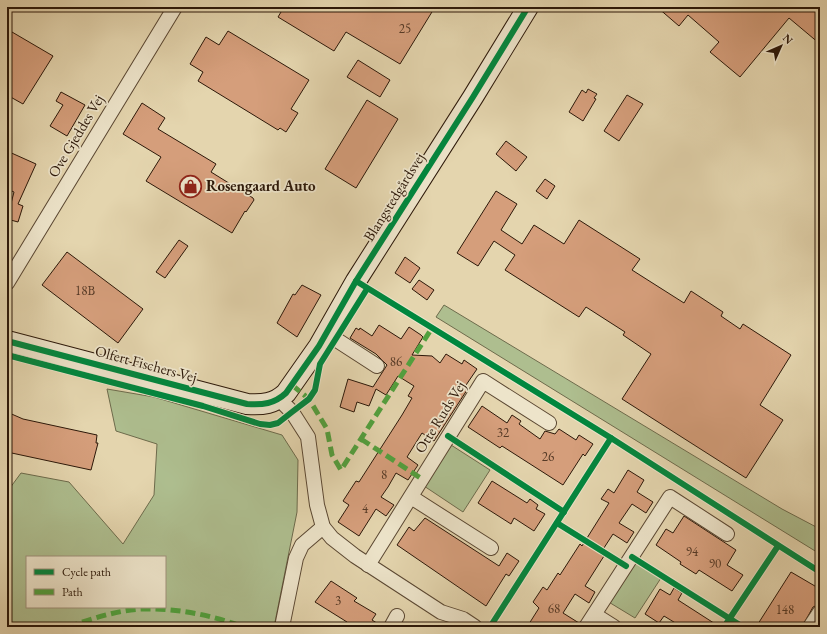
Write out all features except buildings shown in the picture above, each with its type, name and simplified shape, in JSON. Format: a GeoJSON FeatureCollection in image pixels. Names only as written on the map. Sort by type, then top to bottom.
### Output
{"type":"FeatureCollection","features":[{"type":"Feature","properties":{"kind":"street","name":"Ove Gjeddes Vej"},"geometry":{"type":"LineString","coordinates":[[7,283],[175,7]]}},
{"type":"Feature","properties":{"kind":"street","name":"Blangstedgårdsvej"},"geometry":{"type":"LineString","coordinates":[[279,399],[286,393],[302,371],[356,281],[528,7]]}},
{"type":"Feature","properties":{"kind":"street"},"geometry":{"type":"LineString","coordinates":[[326,333],[377,366]]}},
{"type":"Feature","properties":{"kind":"street","name":"Olfert Fischers Vej"},"geometry":{"type":"LineString","coordinates":[[7,342],[247,404],[262,405],[279,399]]}},
{"type":"Feature","properties":{"kind":"street","name":"Otte Ruds Vej"},"geometry":{"type":"LineString","coordinates":[[368,565],[482,381],[549,423]]}},
{"type":"Feature","properties":{"kind":"street"},"geometry":{"type":"LineString","coordinates":[[279,399],[292,412],[308,437],[314,492],[323,527],[343,548],[368,565],[441,612],[463,619],[475,627]]}},
{"type":"Feature","properties":{"kind":"street"},"geometry":{"type":"LineString","coordinates":[[410,497],[491,548]]}},
{"type":"Feature","properties":{"kind":"street"},"geometry":{"type":"LineString","coordinates":[[586,627],[670,497],[728,534]]}},
{"type":"Feature","properties":{"kind":"street"},"geometry":{"type":"LineString","coordinates":[[282,627],[296,558],[302,545],[323,527]]}},
{"type":"Feature","properties":{"kind":"street"},"geometry":{"type":"LineString","coordinates":[[810,627],[820,612]]}},
{"type":"Feature","properties":{"kind":"street"},"geometry":{"type":"LineString","coordinates":[[595,615],[614,627]]}},
{"type":"Feature","properties":{"kind":"green space"},"geometry":{"type":"Polygon","coordinates":[[[444,305],[782,509],[820,529],[820,554],[436,317],[444,305]]]}},
{"type":"Feature","properties":{"kind":"green space"},"geometry":{"type":"Polygon","coordinates":[[[107,389],[154,397],[282,435],[298,460],[297,512],[274,627],[7,627],[7,492],[21,473],[69,482],[123,544],[154,495],[157,444],[116,431],[107,389]]]}},
{"type":"Feature","properties":{"kind":"green space"},"geometry":{"type":"Polygon","coordinates":[[[451,445],[490,470],[463,512],[424,486],[451,445]]]}},
{"type":"Feature","properties":{"kind":"green space"},"geometry":{"type":"Polygon","coordinates":[[[634,560],[661,578],[635,618],[607,601],[634,560]]]}},
{"type":"Feature","properties":{"kind":"marked path"},"geometry":{"type":"LineString","coordinates":[[292,385],[309,399],[327,429],[332,455],[341,470],[432,328]]}},
{"type":"Feature","properties":{"kind":"marked path"},"geometry":{"type":"LineString","coordinates":[[361,439],[422,479]]}},
{"type":"Feature","properties":{"kind":"marked path"},"geometry":{"type":"LineString","coordinates":[[68,627],[114,613],[143,609],[194,613],[243,627]]}},
{"type":"Feature","properties":{"kind":"cycle path"},"geometry":{"type":"LineString","coordinates":[[7,341],[247,404],[268,403],[282,397],[319,346],[356,281],[473,97],[528,7]]}},
{"type":"Feature","properties":{"kind":"cycle path"},"geometry":{"type":"LineString","coordinates":[[356,281],[611,438],[820,572]]}},
{"type":"Feature","properties":{"kind":"cycle path"},"geometry":{"type":"LineString","coordinates":[[7,355],[203,406],[260,424],[270,425],[278,423],[309,399],[315,390],[320,364],[367,289]]}},
{"type":"Feature","properties":{"kind":"cycle path"},"geometry":{"type":"LineString","coordinates":[[448,436],[564,512]]}},
{"type":"Feature","properties":{"kind":"cycle path"},"geometry":{"type":"LineString","coordinates":[[490,627],[611,438]]}},
{"type":"Feature","properties":{"kind":"cycle path"},"geometry":{"type":"LineString","coordinates":[[557,523],[626,566]]}},
{"type":"Feature","properties":{"kind":"cycle path"},"geometry":{"type":"LineString","coordinates":[[724,627],[778,546]]}},
{"type":"Feature","properties":{"kind":"cycle path"},"geometry":{"type":"LineString","coordinates":[[632,557],[743,627]]}},
{"type":"Feature","properties":{"kind":"place","name":"Rosengaard Auto"},"geometry":{"type":"Point","coordinates":[191,186]}}]}
